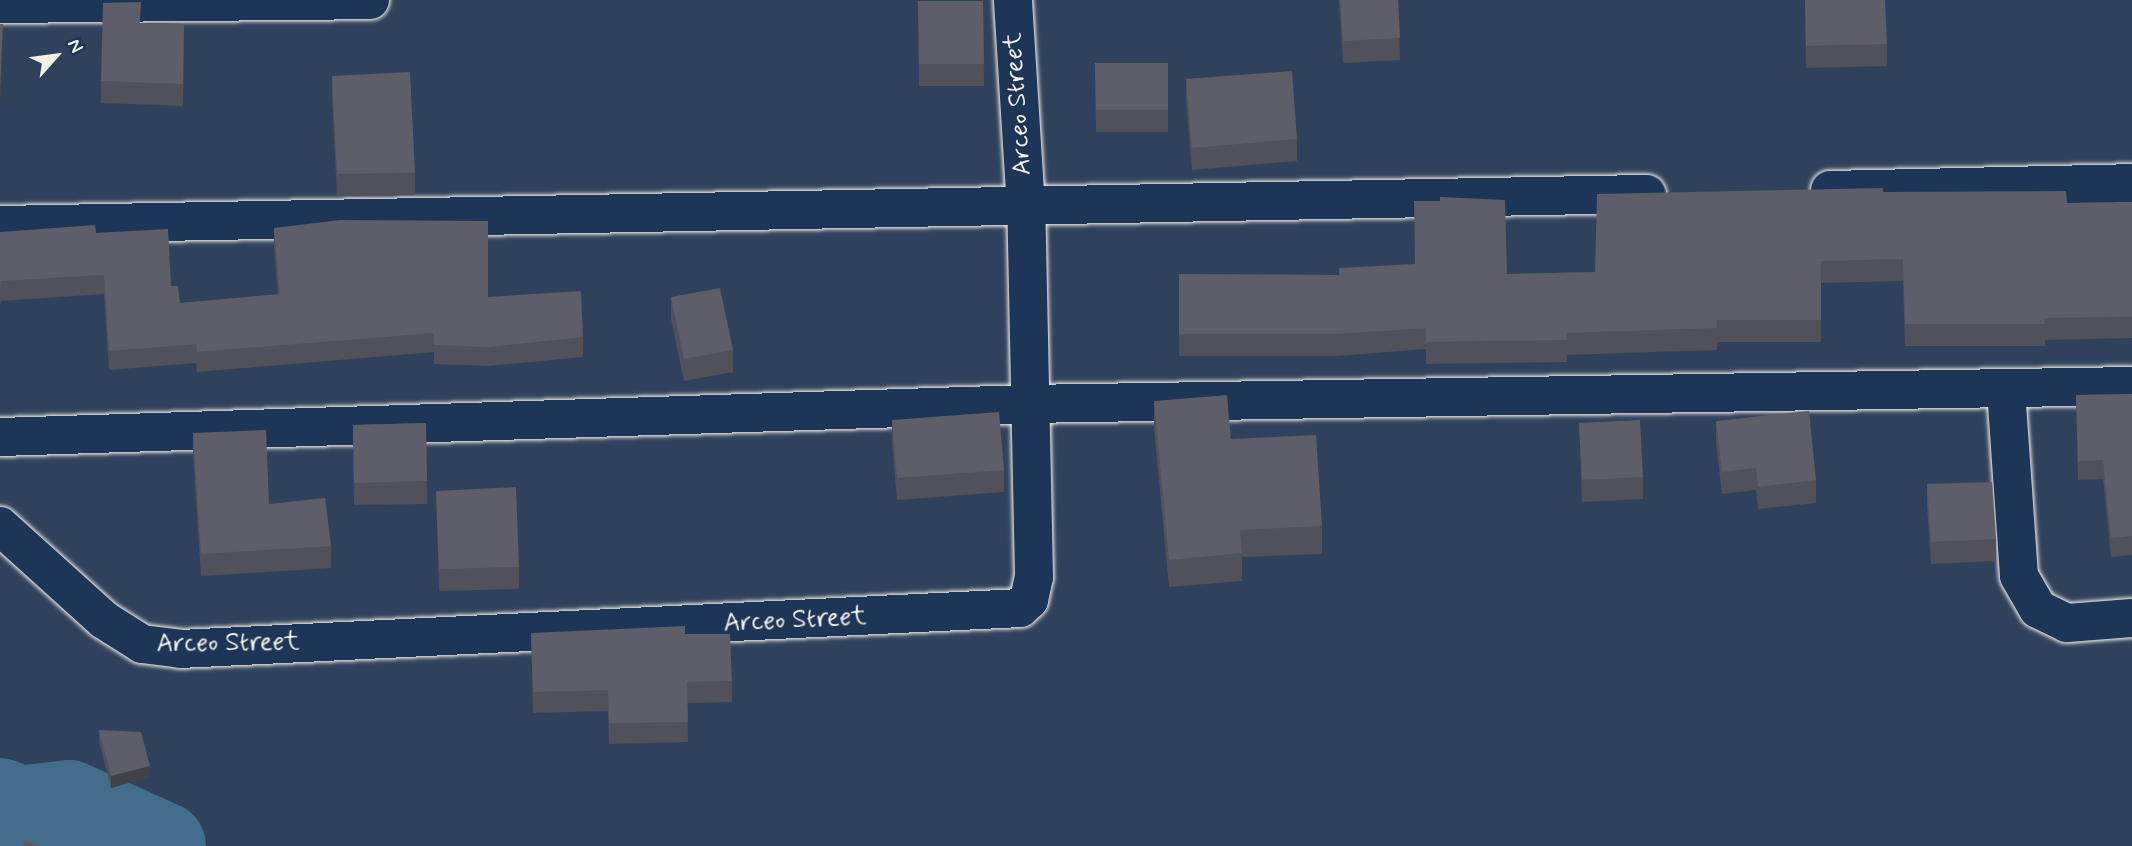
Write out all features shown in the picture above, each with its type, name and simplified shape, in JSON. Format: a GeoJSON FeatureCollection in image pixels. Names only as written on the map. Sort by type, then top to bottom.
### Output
{"type":"FeatureCollection","features":[{"type":"Feature","properties":{"kind":"street"},"geometry":{"type":"LineString","coordinates":[[0,4],[369,0]]}},
{"type":"Feature","properties":{"kind":"street","name":"Arceo Street"},"geometry":{"type":"LineString","coordinates":[[0,526],[104,620],[142,645],[180,649],[1010,611],[1029,600],[1034,578],[1026,404],[1026,208],[1013,0]]}},
{"type":"Feature","properties":{"kind":"street"},"geometry":{"type":"LineString","coordinates":[[1800,191],[2132,183]]}},
{"type":"Feature","properties":{"kind":"street"},"geometry":{"type":"LineString","coordinates":[[0,225],[1026,208],[1689,193]]}},
{"type":"Feature","properties":{"kind":"street"},"geometry":{"type":"LineString","coordinates":[[0,437],[1026,404],[2132,386]]}},
{"type":"Feature","properties":{"kind":"street"},"geometry":{"type":"LineString","coordinates":[[2006,390],[2019,576],[2038,609],[2067,623],[2132,618]]}},
{"type":"Feature","properties":{"kind":"building"},"geometry":{"type":"Polygon","coordinates":[[[1340,0],[1398,0],[1400,38],[1343,41],[1340,0]]]}},
{"type":"Feature","properties":{"kind":"building"},"geometry":{"type":"Polygon","coordinates":[[[1805,0],[1885,0],[1887,44],[1806,46],[1805,0]]]}},
{"type":"Feature","properties":{"kind":"building"},"geometry":{"type":"Polygon","coordinates":[[[918,1],[983,1],[984,64],[919,64],[918,1]]]}},
{"type":"Feature","properties":{"kind":"building"},"geometry":{"type":"Polygon","coordinates":[[[141,2],[140,23],[184,24],[183,84],[101,81],[103,3],[141,2]]]}},
{"type":"Feature","properties":{"kind":"building"},"geometry":{"type":"Polygon","coordinates":[[[0,24],[3,24],[0,93],[0,24]]]}},
{"type":"Feature","properties":{"kind":"building"},"geometry":{"type":"Polygon","coordinates":[[[1095,63],[1168,63],[1168,110],[1096,110],[1095,63]]]}},
{"type":"Feature","properties":{"kind":"building"},"geometry":{"type":"Polygon","coordinates":[[[1292,71],[1297,139],[1192,148],[1186,79],[1292,71]]]}},
{"type":"Feature","properties":{"kind":"building"},"geometry":{"type":"Polygon","coordinates":[[[410,72],[415,173],[337,174],[332,76],[410,72]]]}},
{"type":"Feature","properties":{"kind":"building"},"geometry":{"type":"Polygon","coordinates":[[[1883,188],[1883,192],[2066,191],[2067,203],[2132,202],[2132,317],[2044,318],[2045,324],[1905,324],[1903,259],[1821,261],[1821,320],[1717,320],[1717,328],[1566,333],[1567,340],[1426,342],[1426,328],[1337,334],[1179,334],[1179,274],[1339,275],[1339,268],[1415,264],[1414,201],[1440,201],[1440,197],[1505,200],[1507,274],[1595,272],[1597,194],[1883,188]]]}},
{"type":"Feature","properties":{"kind":"building"},"geometry":{"type":"Polygon","coordinates":[[[340,220],[488,221],[488,297],[581,291],[583,337],[489,347],[434,345],[434,333],[197,352],[196,344],[109,351],[104,275],[1,281],[0,286],[0,232],[95,225],[96,233],[168,229],[171,286],[178,286],[180,303],[280,294],[274,228],[340,220]]]}},
{"type":"Feature","properties":{"kind":"building"},"geometry":{"type":"Polygon","coordinates":[[[720,288],[733,350],[684,359],[671,297],[720,288]]]}},
{"type":"Feature","properties":{"kind":"building"},"geometry":{"type":"Polygon","coordinates":[[[2132,394],[2132,536],[2111,538],[2103,460],[2078,461],[2076,395],[2132,394]]]}},
{"type":"Feature","properties":{"kind":"building"},"geometry":{"type":"Polygon","coordinates":[[[1227,395],[1231,439],[1316,435],[1322,526],[1240,530],[1242,553],[1169,560],[1154,401],[1227,395]]]}},
{"type":"Feature","properties":{"kind":"building"},"geometry":{"type":"Polygon","coordinates":[[[1809,411],[1816,480],[1758,487],[1756,468],[1722,472],[1716,421],[1809,411]]]}},
{"type":"Feature","properties":{"kind":"building"},"geometry":{"type":"Polygon","coordinates":[[[999,412],[1004,470],[897,478],[892,420],[999,412]]]}},
{"type":"Feature","properties":{"kind":"building"},"geometry":{"type":"Polygon","coordinates":[[[1640,420],[1643,477],[1582,480],[1579,423],[1640,420]]]}},
{"type":"Feature","properties":{"kind":"building"},"geometry":{"type":"Polygon","coordinates":[[[426,423],[427,481],[354,483],[353,425],[426,423]]]}},
{"type":"Feature","properties":{"kind":"building"},"geometry":{"type":"Polygon","coordinates":[[[266,430],[269,504],[325,498],[331,546],[201,554],[193,433],[266,430]]]}},
{"type":"Feature","properties":{"kind":"building"},"geometry":{"type":"Polygon","coordinates":[[[1992,482],[1996,539],[1931,542],[1927,484],[1992,482]]]}},
{"type":"Feature","properties":{"kind":"building"},"geometry":{"type":"Polygon","coordinates":[[[516,487],[519,567],[439,569],[436,491],[516,487]]]}},
{"type":"Feature","properties":{"kind":"building"},"geometry":{"type":"Polygon","coordinates":[[[685,626],[685,634],[730,634],[732,681],[687,682],[688,722],[609,723],[608,690],[533,692],[531,633],[685,626]]]}},
{"type":"Feature","properties":{"kind":"building"},"geometry":{"type":"Polygon","coordinates":[[[99,730],[141,732],[150,766],[111,776],[99,730]]]}},
{"type":"Feature","properties":{"kind":"building"},"geometry":{"type":"Polygon","coordinates":[[[25,839],[40,846],[23,846],[25,839]]]}},
{"type":"Feature","properties":{"kind":"waterway"},"geometry":{"type":"LineString","coordinates":[[0,802],[19,810],[69,804],[162,846]]}}]}
